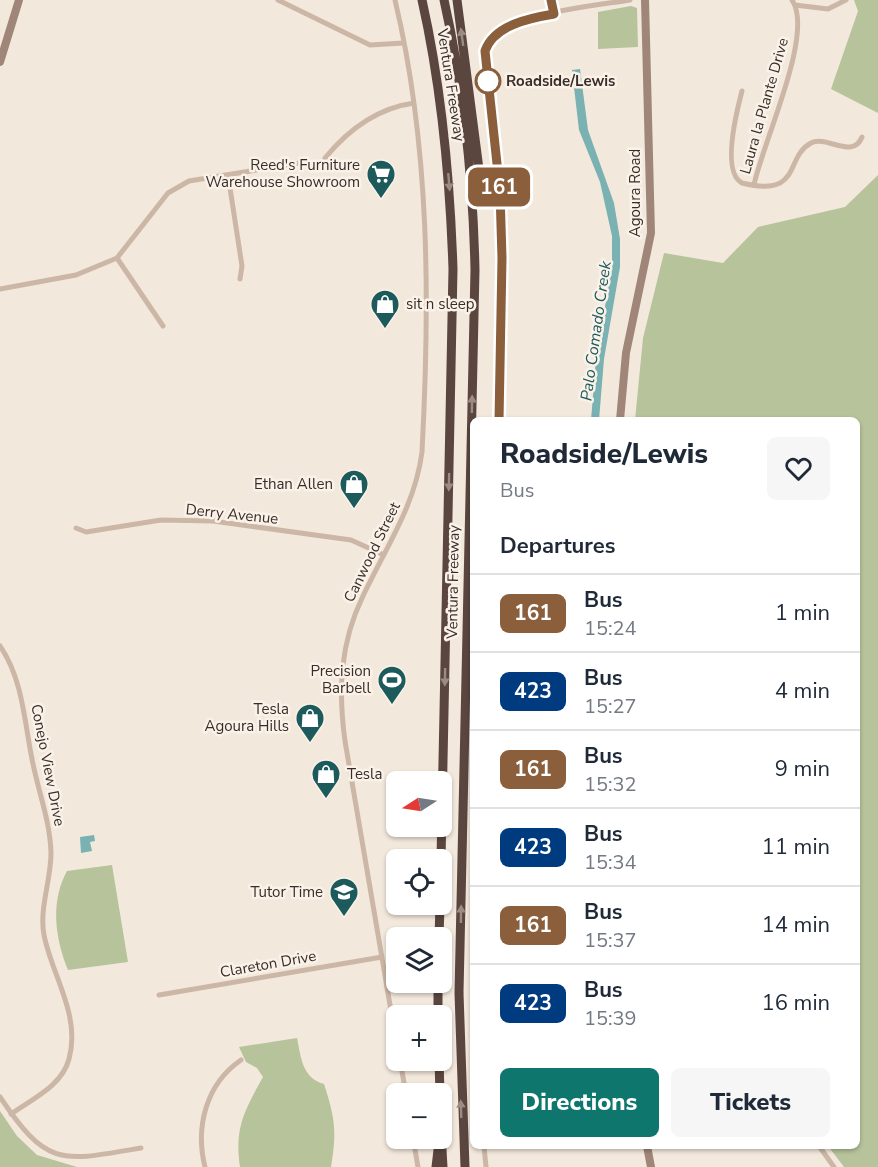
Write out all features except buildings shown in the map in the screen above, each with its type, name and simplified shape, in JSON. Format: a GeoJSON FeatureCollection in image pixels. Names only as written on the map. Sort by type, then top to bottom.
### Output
{"type":"FeatureCollection","features":[{"type":"Feature","properties":{"kind":"highway","name":"Ventura Freeway"},"geometry":{"type":"LineString","coordinates":[[422,0],[441,101],[451,206],[453,269],[441,849]]}},
{"type":"Feature","properties":{"kind":"highway","name":"Ventura Freeway"},"geometry":{"type":"LineString","coordinates":[[444,0],[459,76],[473,199],[475,282],[472,417]]}},
{"type":"Feature","properties":{"kind":"highway"},"geometry":{"type":"LineString","coordinates":[[457,0],[479,169],[473,199]]}},
{"type":"Feature","properties":{"kind":"highway","name":"Ventura Freeway"},"geometry":{"type":"LineString","coordinates":[[465,1167],[459,993],[470,504]]}},
{"type":"Feature","properties":{"kind":"highway"},"geometry":{"type":"LineString","coordinates":[[436,1167],[438,1149]]}},
{"type":"Feature","properties":{"kind":"highway"},"geometry":{"type":"LineString","coordinates":[[442,1149],[443,1167]]}},
{"type":"Feature","properties":{"kind":"main road"},"geometry":{"type":"LineString","coordinates":[[0,62],[19,0]]}},
{"type":"Feature","properties":{"kind":"main road","name":"Agoura Road"},"geometry":{"type":"LineString","coordinates":[[620,417],[626,353],[651,233],[645,0]]}},
{"type":"Feature","properties":{"kind":"main road"},"geometry":{"type":"LineString","coordinates":[[648,1149],[651,1167]]}},
{"type":"Feature","properties":{"kind":"street"},"geometry":{"type":"LineString","coordinates":[[278,0],[370,45],[404,44]]}},
{"type":"Feature","properties":{"kind":"street","name":"Canwood Street"},"geometry":{"type":"LineString","coordinates":[[390,1005],[345,741],[340,692],[350,631],[363,596],[407,512],[418,477],[422,452],[425,237],[414,103],[395,0]]}},
{"type":"Feature","properties":{"kind":"street"},"geometry":{"type":"LineString","coordinates":[[551,0],[554,14]]}},
{"type":"Feature","properties":{"kind":"street"},"geometry":{"type":"LineString","coordinates":[[499,417],[502,258],[500,192],[485,59],[487,44],[496,34],[519,22],[630,0]]}},
{"type":"Feature","properties":{"kind":"street"},"geometry":{"type":"LineString","coordinates":[[793,3],[828,9],[846,0]]}},
{"type":"Feature","properties":{"kind":"street","name":"Laura la Plante Drive"},"geometry":{"type":"LineString","coordinates":[[754,185],[797,45],[793,3]]}},
{"type":"Feature","properties":{"kind":"street"},"geometry":{"type":"LineString","coordinates":[[742,92],[733,130],[733,161],[738,181],[754,185],[784,181],[808,145],[820,141],[849,148],[859,143],[862,137]]}},
{"type":"Feature","properties":{"kind":"street"},"geometry":{"type":"LineString","coordinates":[[325,158],[338,142],[381,112],[414,103]]}},
{"type":"Feature","properties":{"kind":"street"},"geometry":{"type":"LineString","coordinates":[[0,289],[76,275],[117,258],[173,189],[197,177],[228,175],[283,163],[306,162]]}},
{"type":"Feature","properties":{"kind":"street"},"geometry":{"type":"LineString","coordinates":[[228,175],[242,266],[240,279]]}},
{"type":"Feature","properties":{"kind":"street"},"geometry":{"type":"LineString","coordinates":[[117,258],[163,326]]}},
{"type":"Feature","properties":{"kind":"street","name":"Derry Avenue"},"geometry":{"type":"LineString","coordinates":[[76,528],[86,532],[161,520],[213,521],[351,540],[384,555]]}},
{"type":"Feature","properties":{"kind":"street","name":"Conejo View Drive"},"geometry":{"type":"LineString","coordinates":[[0,646],[17,682],[32,760],[49,826],[51,855],[43,915],[44,933],[65,995],[72,1044],[65,1070],[57,1080],[11,1114]]}},
{"type":"Feature","properties":{"kind":"street","name":"Clareton Drive"},"geometry":{"type":"LineString","coordinates":[[159,995],[382,957]]}},
{"type":"Feature","properties":{"kind":"street"},"geometry":{"type":"LineString","coordinates":[[205,1167],[200,1130],[205,1108],[223,1078],[241,1060]]}},
{"type":"Feature","properties":{"kind":"street"},"geometry":{"type":"LineString","coordinates":[[0,1097],[35,1144],[48,1152],[63,1157],[93,1156],[141,1148]]}},
{"type":"Feature","properties":{"kind":"street"},"geometry":{"type":"LineString","coordinates":[[415,1149],[418,1167]]}},
{"type":"Feature","properties":{"kind":"street"},"geometry":{"type":"LineString","coordinates":[[484,1149],[486,1167]]}},
{"type":"Feature","properties":{"kind":"street"},"geometry":{"type":"LineString","coordinates":[[821,1149],[834,1167]]}},
{"type":"Feature","properties":{"kind":"green space"},"geometry":{"type":"Polygon","coordinates":[[[854,0],[878,0],[878,113],[831,89],[858,11],[854,0]]]}},
{"type":"Feature","properties":{"kind":"green space"},"geometry":{"type":"Polygon","coordinates":[[[631,6],[637,8],[638,47],[598,49],[598,12],[631,6]]]}},
{"type":"Feature","properties":{"kind":"green space"},"geometry":{"type":"Polygon","coordinates":[[[878,175],[878,1167],[844,1167],[830,1149],[860,1149],[860,417],[635,417],[643,338],[664,253],[723,263],[758,227],[845,207],[878,175]]]}},
{"type":"Feature","properties":{"kind":"green space"},"geometry":{"type":"Polygon","coordinates":[[[112,865],[128,962],[68,970],[57,933],[56,920],[58,895],[67,871],[112,865]]]}},
{"type":"Feature","properties":{"kind":"green space"},"geometry":{"type":"Polygon","coordinates":[[[297,1038],[307,1072],[324,1084],[331,1106],[334,1144],[331,1167],[240,1167],[239,1141],[242,1119],[263,1077],[257,1068],[246,1062],[239,1047],[297,1038]]]}},
{"type":"Feature","properties":{"kind":"green space"},"geometry":{"type":"Polygon","coordinates":[[[0,1111],[17,1136],[37,1155],[77,1167],[0,1167],[0,1111]]]}},
{"type":"Feature","properties":{"kind":"water"},"geometry":{"type":"Polygon","coordinates":[[[580,69],[588,130],[614,203],[620,239],[620,267],[604,359],[599,417],[591,417],[596,359],[612,266],[612,236],[600,182],[579,130],[572,70],[580,69]]]}},
{"type":"Feature","properties":{"kind":"water"},"geometry":{"type":"Polygon","coordinates":[[[94,835],[95,841],[90,842],[92,851],[81,853],[80,837],[94,835]]]}},
{"type":"Feature","properties":{"kind":"bus line","name":"161"},"geometry":{"type":"LineString","coordinates":[[499,417],[502,258],[500,192],[485,51],[487,44],[496,34],[519,22],[554,14],[551,0]]}},
{"type":"Feature","properties":{"kind":"place","name":"Roadside/Lewis"},"geometry":{"type":"Point","coordinates":[488,81]}},
{"type":"Feature","properties":{"kind":"place","name":"Reed's Furniture Warehouse Showroom"},"geometry":{"type":"Point","coordinates":[381,200]}},
{"type":"Feature","properties":{"kind":"place","name":"sit n sleep"},"geometry":{"type":"Point","coordinates":[385,330]}},
{"type":"Feature","properties":{"kind":"place","name":"Ethan Allen"},"geometry":{"type":"Point","coordinates":[354,510]}},
{"type":"Feature","properties":{"kind":"place","name":"Precision Barbell"},"geometry":{"type":"Point","coordinates":[392,706]}},
{"type":"Feature","properties":{"kind":"place","name":"Tesla Agoura Hills"},"geometry":{"type":"Point","coordinates":[310,744]}},
{"type":"Feature","properties":{"kind":"place","name":"Tesla"},"geometry":{"type":"Point","coordinates":[326,800]}},
{"type":"Feature","properties":{"kind":"place","name":"Tutor Time"},"geometry":{"type":"Point","coordinates":[344,918]}},
{"type":"Feature","properties":{"kind":"water label","name":"Palo Comado Creek"},"geometry":{"type":"Point","coordinates":[596,331]}}]}
